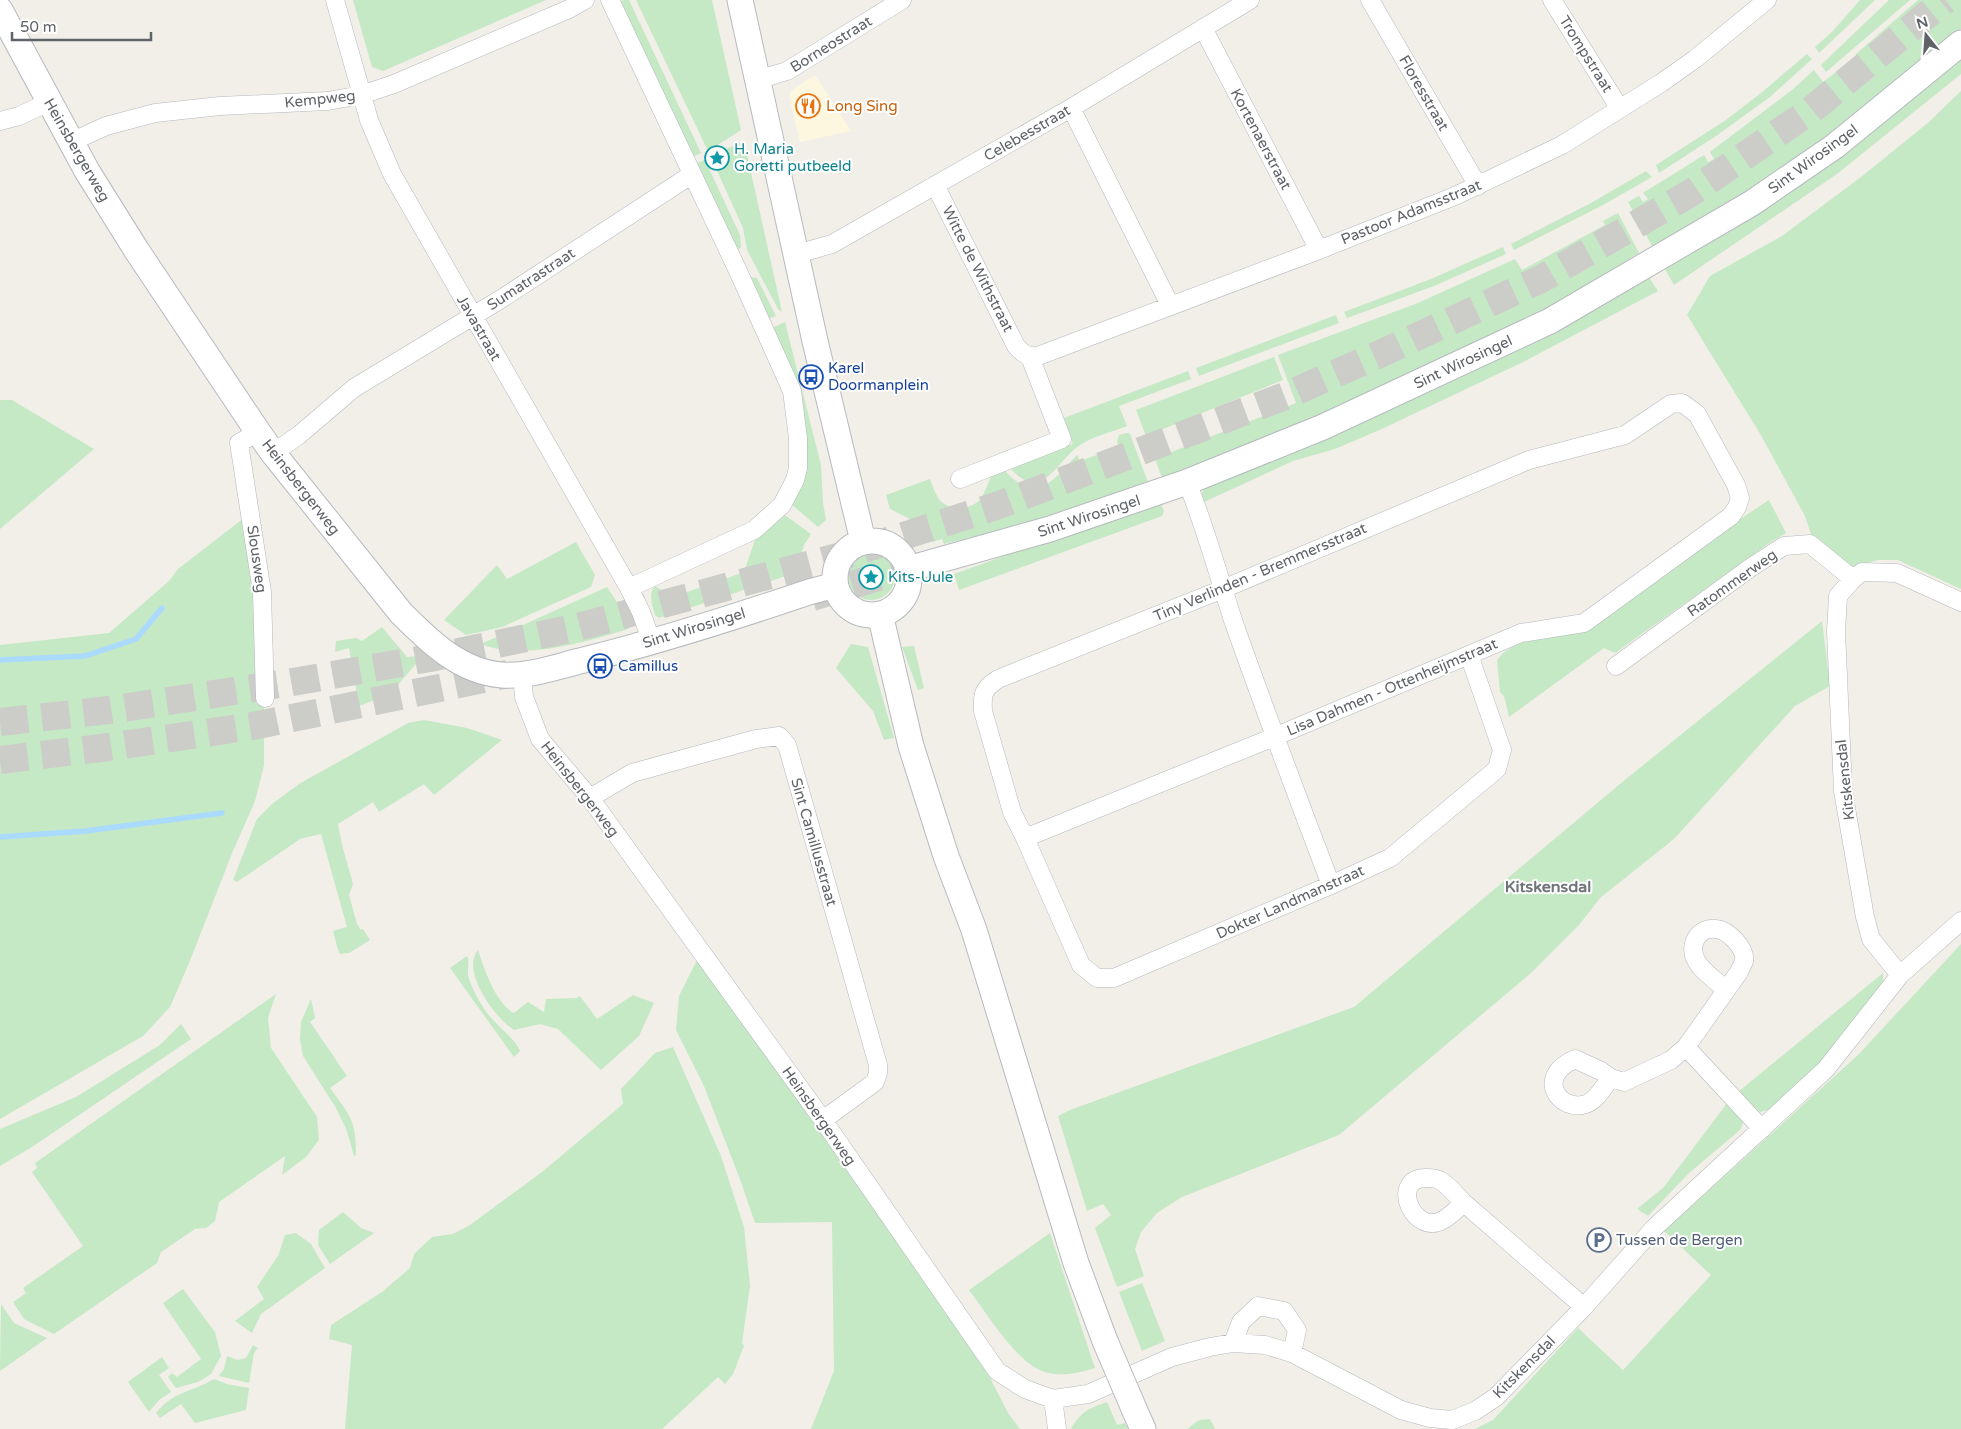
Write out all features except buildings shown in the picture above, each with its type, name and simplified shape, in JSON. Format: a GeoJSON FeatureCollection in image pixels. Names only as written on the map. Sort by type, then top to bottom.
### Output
{"type":"FeatureCollection","features":[{"type":"Feature","properties":{"kind":"street","name":"Javastraat"},"geometry":{"type":"LineString","coordinates":[[336,0],[369,120],[392,174],[472,317],[629,588],[641,612],[652,643]]}},
{"type":"Feature","properties":{"kind":"street","name":"Kempweg"},"geometry":{"type":"LineString","coordinates":[[71,142],[106,126],[155,112],[220,106],[328,101],[361,95],[403,81],[585,0]]}},
{"type":"Feature","properties":{"kind":"street"},"geometry":{"type":"LineString","coordinates":[[610,0],[738,271],[792,391],[798,438],[798,468],[792,487],[782,505],[754,530],[629,588]]}},
{"type":"Feature","properties":{"kind":"street"},"geometry":{"type":"LineString","coordinates":[[740,0],[815,341],[863,541]]}},
{"type":"Feature","properties":{"kind":"street","name":"Borneostraat"},"geometry":{"type":"LineString","coordinates":[[757,80],[787,71],[902,0]]}},
{"type":"Feature","properties":{"kind":"street","name":"Celebesstraat"},"geometry":{"type":"LineString","coordinates":[[797,254],[832,244],[1071,108],[1250,0]]}},
{"type":"Feature","properties":{"kind":"street","name":"Floresstraat"},"geometry":{"type":"LineString","coordinates":[[1370,0],[1478,186]]}},
{"type":"Feature","properties":{"kind":"street","name":"Trompstraat"},"geometry":{"type":"LineString","coordinates":[[1552,0],[1620,109]]}},
{"type":"Feature","properties":{"kind":"street","name":"Pastoor Adamsstraat"},"geometry":{"type":"LineString","coordinates":[[1026,355],[1038,356],[1096,336],[1170,305],[1319,250],[1478,186],[1562,145],[1620,109],[1695,59],[1767,0]]}},
{"type":"Feature","properties":{"kind":"street","name":"Heinsbergerweg"},"geometry":{"type":"LineString","coordinates":[[0,10],[87,171],[137,251],[273,453],[401,613],[424,636],[446,654],[478,670],[502,675],[522,674],[524,697],[540,739],[590,798],[823,1120],[997,1371],[1025,1389],[1053,1398],[1088,1394],[1172,1357]]}},
{"type":"Feature","properties":{"kind":"street","name":"Kortenaerstraat"},"geometry":{"type":"LineString","coordinates":[[1203,28],[1319,250]]}},
{"type":"Feature","properties":{"kind":"street","name":"Sint Wirosingel"},"geometry":{"type":"LineString","coordinates":[[908,569],[1050,529],[1187,482],[1322,427],[1550,321],[1752,203],[1835,146],[1961,43]]}},
{"type":"Feature","properties":{"kind":"street"},"geometry":{"type":"LineString","coordinates":[[0,121],[19,116],[49,102]]}},
{"type":"Feature","properties":{"kind":"street"},"geometry":{"type":"LineString","coordinates":[[1071,108],[1170,305]]}},
{"type":"Feature","properties":{"kind":"street","name":"Sumatrastraat"},"geometry":{"type":"LineString","coordinates":[[273,453],[299,435],[354,388],[472,317],[691,175]]}},
{"type":"Feature","properties":{"kind":"street","name":"Witte de Withstraat"},"geometry":{"type":"LineString","coordinates":[[935,185],[1016,346],[1026,355],[1062,439],[960,479]]}},
{"type":"Feature","properties":{"kind":"street","name":"Tiny Verlinden - Bremmersstraat"},"geometry":{"type":"LineString","coordinates":[[1025,838],[1012,812],[983,711],[982,696],[988,686],[998,679],[1223,589],[1529,460],[1625,435],[1671,404],[1682,404],[1697,414],[1736,485],[1740,498],[1737,507]]}},
{"type":"Feature","properties":{"kind":"street","name":"Slousweg"},"geometry":{"type":"LineString","coordinates":[[258,432],[239,443],[262,592],[265,698]]}},
{"type":"Feature","properties":{"kind":"street"},"geometry":{"type":"LineString","coordinates":[[1187,482],[1274,737],[1332,885]]}},
{"type":"Feature","properties":{"kind":"street","name":"Lisa Dahmen - Ottenheijmstraat"},"geometry":{"type":"LineString","coordinates":[[1025,838],[1274,737],[1521,633],[1584,623],[1731,516],[1737,507]]}},
{"type":"Feature","properties":{"kind":"street"},"geometry":{"type":"LineString","coordinates":[[863,541],[883,542],[892,547],[900,554],[908,569],[909,580],[904,598],[894,608],[880,614],[868,615],[852,610],[841,600],[835,586],[835,568],[839,559],[853,545],[863,541]]}},
{"type":"Feature","properties":{"kind":"street","name":"Ratommerweg"},"geometry":{"type":"LineString","coordinates":[[1616,666],[1750,568],[1784,546],[1810,544],[1853,579]]}},
{"type":"Feature","properties":{"kind":"street"},"geometry":{"type":"LineString","coordinates":[[1853,579],[1862,572],[1897,572],[1961,602]]}},
{"type":"Feature","properties":{"kind":"street","name":"Kitskensdal"},"geometry":{"type":"LineString","coordinates":[[1853,579],[1838,596],[1836,631],[1844,791],[1865,917],[1871,938],[1900,975]]}},
{"type":"Feature","properties":{"kind":"street","name":"Sint Wirosingel"},"geometry":{"type":"LineString","coordinates":[[522,674],[652,643],[809,592],[835,586]]}},
{"type":"Feature","properties":{"kind":"street"},"geometry":{"type":"LineString","coordinates":[[880,614],[911,746],[946,856],[974,930],[1076,1263],[1105,1341],[1139,1420]]}},
{"type":"Feature","properties":{"kind":"street","name":"Dokter Landmanstraat"},"geometry":{"type":"LineString","coordinates":[[1025,838],[1081,965],[1097,978],[1114,978],[1332,885],[1390,858],[1497,769],[1502,750],[1469,655]]}},
{"type":"Feature","properties":{"kind":"street","name":"Sint Camillusstraat"},"geometry":{"type":"LineString","coordinates":[[590,798],[632,773],[727,747],[778,736],[787,745],[878,1065],[875,1082],[823,1120]]}},
{"type":"Feature","properties":{"kind":"street","name":"Kitskensdal"},"geometry":{"type":"LineString","coordinates":[[1172,1357],[1233,1343],[1265,1345],[1292,1353],[1388,1405],[1430,1418],[1452,1420],[1475,1411],[1496,1397],[1584,1307],[1654,1228],[1826,1069],[1900,975],[1961,921]]}},
{"type":"Feature","properties":{"kind":"street"},"geometry":{"type":"LineString","coordinates":[[1611,1078],[1624,1082],[1671,1060],[1686,1047],[1726,990]]}},
{"type":"Feature","properties":{"kind":"street"},"geometry":{"type":"LineString","coordinates":[[1686,1047],[1762,1129]]}},
{"type":"Feature","properties":{"kind":"street"},"geometry":{"type":"LineString","coordinates":[[1464,1203],[1584,1307]]}},
{"type":"Feature","properties":{"kind":"street"},"geometry":{"type":"LineString","coordinates":[[1233,1343],[1240,1322],[1258,1306],[1284,1311],[1297,1330],[1292,1353]]}},
{"type":"Feature","properties":{"kind":"street"},"geometry":{"type":"LineString","coordinates":[[1053,1398],[1057,1429]]}},
{"type":"Feature","properties":{"kind":"shaded area"},"geometry":{"type":"Polygon","coordinates":[[[815,75],[851,131],[800,142],[789,96],[792,90],[815,75]]]}},
{"type":"Feature","properties":{"kind":"green space"},"geometry":{"type":"Polygon","coordinates":[[[353,0],[546,0],[383,71],[372,67],[353,0]]]}},
{"type":"Feature","properties":{"kind":"green space"},"geometry":{"type":"Polygon","coordinates":[[[629,0],[701,153],[692,157],[620,2],[629,0]]]}},
{"type":"Feature","properties":{"kind":"green space"},"geometry":{"type":"Polygon","coordinates":[[[636,0],[712,0],[741,130],[708,151],[636,0]]]}},
{"type":"Feature","properties":{"kind":"green space"},"geometry":{"type":"Polygon","coordinates":[[[1860,0],[1875,0],[1819,53],[1815,47],[1832,32],[1860,0]]]}},
{"type":"Feature","properties":{"kind":"green space"},"geometry":{"type":"Polygon","coordinates":[[[1889,0],[1910,0],[1826,72],[1821,65],[1889,0]]]}},
{"type":"Feature","properties":{"kind":"green space"},"geometry":{"type":"Polygon","coordinates":[[[1918,0],[1961,0],[1961,29],[1915,70],[1820,144],[1713,216],[1652,246],[1628,202],[1639,196],[1643,202],[1648,199],[1643,193],[1704,155],[1708,162],[1714,159],[1710,152],[1792,90],[1814,70],[1823,82],[1857,56],[1856,54],[1918,0]]]}},
{"type":"Feature","properties":{"kind":"green space"},"geometry":{"type":"Polygon","coordinates":[[[1807,54],[1812,59],[1770,97],[1716,136],[1659,173],[1656,165],[1726,120],[1807,54]]]}},
{"type":"Feature","properties":{"kind":"green space"},"geometry":{"type":"Polygon","coordinates":[[[1961,54],[1961,74],[1837,174],[1674,285],[1665,269],[1776,198],[1961,54]]]}},
{"type":"Feature","properties":{"kind":"green space"},"geometry":{"type":"Polygon","coordinates":[[[1961,91],[1961,589],[1898,560],[1878,560],[1851,567],[1812,537],[1805,516],[1762,437],[1687,315],[1710,276],[1782,236],[1861,177],[1929,122],[1961,91]]]}},
{"type":"Feature","properties":{"kind":"green space"},"geometry":{"type":"Polygon","coordinates":[[[744,141],[782,312],[778,309],[747,250],[743,228],[714,164],[719,161],[718,153],[744,141]]]}},
{"type":"Feature","properties":{"kind":"green space"},"geometry":{"type":"Polygon","coordinates":[[[705,160],[740,235],[741,248],[736,250],[695,164],[705,160]]]}},
{"type":"Feature","properties":{"kind":"green space"},"geometry":{"type":"Polygon","coordinates":[[[1646,171],[1652,177],[1603,205],[1514,250],[1511,244],[1591,203],[1646,171]]]}},
{"type":"Feature","properties":{"kind":"green space"},"geometry":{"type":"Polygon","coordinates":[[[1618,213],[1639,253],[1552,308],[1493,338],[1400,381],[1163,480],[1148,441],[1162,435],[1169,453],[1296,403],[1278,355],[1418,303],[1515,259],[1522,270],[1605,225],[1603,221],[1618,213]]]}},
{"type":"Feature","properties":{"kind":"green space"},"geometry":{"type":"Polygon","coordinates":[[[1503,247],[1506,254],[1434,286],[1347,318],[1344,312],[1431,279],[1503,247]]]}},
{"type":"Feature","properties":{"kind":"green space"},"geometry":{"type":"Polygon","coordinates":[[[749,277],[757,278],[776,316],[768,319],[749,277]]]}},
{"type":"Feature","properties":{"kind":"green space"},"geometry":{"type":"Polygon","coordinates":[[[1649,277],[1658,291],[1523,362],[1384,428],[1335,449],[1293,461],[1204,502],[1202,493],[1207,483],[1649,277]]]}},
{"type":"Feature","properties":{"kind":"green space"},"geometry":{"type":"Polygon","coordinates":[[[1336,315],[1339,323],[1199,376],[1196,368],[1336,315]]]}},
{"type":"Feature","properties":{"kind":"green space"},"geometry":{"type":"Polygon","coordinates":[[[785,322],[821,465],[826,520],[818,527],[791,504],[801,478],[772,328],[785,322]]]}},
{"type":"Feature","properties":{"kind":"green space"},"geometry":{"type":"Polygon","coordinates":[[[1274,357],[1283,380],[1146,436],[1136,410],[1274,357]]]}},
{"type":"Feature","properties":{"kind":"green space"},"geometry":{"type":"Polygon","coordinates":[[[1188,371],[1191,379],[1119,406],[1127,426],[1080,445],[1056,469],[1040,481],[1031,482],[1021,478],[1010,468],[1073,444],[1064,418],[1188,371]]]}},
{"type":"Feature","properties":{"kind":"green space"},"geometry":{"type":"Polygon","coordinates":[[[0,400],[12,400],[94,449],[0,529],[0,400]]]}},
{"type":"Feature","properties":{"kind":"green space"},"geometry":{"type":"Polygon","coordinates":[[[1130,434],[1149,485],[1067,514],[944,544],[942,539],[932,542],[918,523],[890,509],[886,495],[930,479],[940,500],[946,505],[955,508],[965,508],[978,501],[992,473],[1004,470],[1015,481],[1025,486],[1035,488],[1043,486],[1060,474],[1077,455],[1080,461],[1119,447],[1117,441],[1119,435],[1130,434]]]}},
{"type":"Feature","properties":{"kind":"green space"},"geometry":{"type":"Polygon","coordinates":[[[1159,500],[1164,511],[1162,516],[959,590],[954,574],[1159,500]]]}},
{"type":"Feature","properties":{"kind":"green space"},"geometry":{"type":"Polygon","coordinates":[[[1769,500],[1786,533],[1615,653],[1604,648],[1509,717],[1504,696],[1500,692],[1497,660],[1506,651],[1517,644],[1529,640],[1582,631],[1594,627],[1684,556],[1769,500]]]}},
{"type":"Feature","properties":{"kind":"green space"},"geometry":{"type":"Polygon","coordinates":[[[782,513],[811,534],[804,545],[795,573],[659,618],[655,615],[651,596],[655,586],[673,597],[744,572],[757,534],[782,513]]]}},
{"type":"Feature","properties":{"kind":"green space"},"geometry":{"type":"Polygon","coordinates":[[[244,518],[264,650],[264,765],[255,801],[170,1007],[143,1036],[0,1119],[0,645],[109,633],[169,581],[178,569],[244,518]]]}},
{"type":"Feature","properties":{"kind":"green space"},"geometry":{"type":"Polygon","coordinates":[[[576,542],[595,575],[591,587],[502,627],[466,635],[444,620],[497,565],[507,579],[576,542]]]}},
{"type":"Feature","properties":{"kind":"green space"},"geometry":{"type":"Polygon","coordinates":[[[871,552],[880,554],[888,559],[893,567],[895,576],[893,585],[888,593],[880,598],[871,600],[862,598],[854,593],[849,585],[847,576],[849,567],[854,559],[862,554],[871,552]]]}},
{"type":"Feature","properties":{"kind":"green space"},"geometry":{"type":"Polygon","coordinates":[[[607,587],[627,617],[630,626],[628,629],[574,644],[535,650],[516,651],[498,649],[481,644],[607,587]]]}},
{"type":"Feature","properties":{"kind":"green space"},"geometry":{"type":"Polygon","coordinates":[[[1822,621],[1830,686],[1795,706],[1674,839],[1600,898],[1579,925],[1531,973],[1339,1135],[1182,1197],[1157,1213],[1141,1232],[1135,1249],[1144,1276],[1117,1287],[1095,1228],[1111,1215],[1103,1204],[1087,1211],[1058,1116],[1354,1007],[1626,779],[1822,621]]]}},
{"type":"Feature","properties":{"kind":"green space"},"geometry":{"type":"Polygon","coordinates":[[[382,627],[407,657],[417,656],[421,658],[390,694],[359,706],[349,648],[335,652],[336,641],[356,638],[362,641],[382,627]]]}},
{"type":"Feature","properties":{"kind":"green space"},"geometry":{"type":"Polygon","coordinates":[[[851,644],[868,647],[894,738],[884,740],[873,711],[836,668],[851,644]]]}},
{"type":"Feature","properties":{"kind":"green space"},"geometry":{"type":"Polygon","coordinates":[[[914,646],[924,688],[918,690],[902,647],[914,646]]]}},
{"type":"Feature","properties":{"kind":"green space"},"geometry":{"type":"Polygon","coordinates":[[[424,720],[467,728],[502,740],[434,795],[424,784],[379,812],[373,802],[338,824],[353,884],[349,895],[357,924],[361,930],[363,929],[370,940],[349,953],[340,954],[338,950],[333,931],[347,927],[321,834],[300,839],[237,882],[233,880],[257,819],[272,804],[299,784],[408,723],[424,720]]]}},
{"type":"Feature","properties":{"kind":"green space"},"geometry":{"type":"Polygon","coordinates":[[[1961,944],[1961,1429],[1475,1429],[1493,1420],[1578,1328],[1623,1370],[1711,1275],[1664,1231],[1858,1055],[1961,944]]]}},
{"type":"Feature","properties":{"kind":"green space"},"geometry":{"type":"Polygon","coordinates":[[[478,950],[487,976],[496,994],[514,1013],[528,1002],[544,1012],[546,999],[577,998],[580,996],[597,1019],[633,995],[654,1003],[639,1036],[601,1070],[558,1029],[540,1024],[514,1030],[498,1016],[483,994],[473,970],[474,959],[478,950]]]}},
{"type":"Feature","properties":{"kind":"green space"},"geometry":{"type":"Polygon","coordinates":[[[467,956],[468,975],[472,988],[493,1021],[509,1035],[517,1046],[520,1051],[514,1057],[450,968],[467,956]]]}},
{"type":"Feature","properties":{"kind":"green space"},"geometry":{"type":"Polygon","coordinates":[[[698,958],[718,983],[986,1370],[1008,1413],[1020,1429],[811,1429],[834,1371],[832,1222],[755,1223],[704,1086],[676,1030],[679,996],[698,958]]]}},
{"type":"Feature","properties":{"kind":"green space"},"geometry":{"type":"Polygon","coordinates":[[[1883,973],[1883,982],[1822,1060],[1771,1109],[1760,1112],[1738,1092],[1883,973]]]}},
{"type":"Feature","properties":{"kind":"green space"},"geometry":{"type":"Polygon","coordinates":[[[276,994],[268,1018],[271,1048],[317,1117],[319,1140],[306,1157],[282,1175],[285,1156],[219,1202],[215,1221],[206,1228],[195,1229],[161,1252],[157,1263],[54,1334],[24,1319],[13,1302],[26,1293],[23,1288],[83,1246],[32,1172],[37,1168],[35,1163],[276,994]]]}},
{"type":"Feature","properties":{"kind":"green space"},"geometry":{"type":"Polygon","coordinates":[[[311,999],[315,1018],[310,1022],[347,1076],[330,1088],[351,1118],[356,1143],[356,1155],[354,1156],[347,1131],[336,1108],[303,1056],[300,1040],[301,1022],[311,999]]]}},
{"type":"Feature","properties":{"kind":"green space"},"geometry":{"type":"Polygon","coordinates":[[[181,1024],[191,1039],[32,1147],[0,1166],[0,1129],[76,1097],[160,1045],[181,1024]]]}},
{"type":"Feature","properties":{"kind":"green space"},"geometry":{"type":"Polygon","coordinates":[[[673,1047],[721,1156],[744,1227],[750,1286],[742,1343],[744,1346],[733,1374],[725,1384],[718,1377],[662,1429],[345,1429],[352,1345],[329,1339],[331,1325],[382,1292],[410,1268],[414,1254],[432,1237],[453,1234],[470,1225],[542,1172],[623,1104],[621,1089],[655,1053],[673,1047]]]}},
{"type":"Feature","properties":{"kind":"green space"},"geometry":{"type":"Polygon","coordinates":[[[1728,1102],[1744,1120],[1740,1130],[1689,1173],[1648,1216],[1637,1209],[1664,1187],[1728,1102]]]}},
{"type":"Feature","properties":{"kind":"green space"},"geometry":{"type":"Polygon","coordinates":[[[343,1212],[361,1228],[374,1233],[330,1264],[318,1245],[319,1230],[343,1212]]]}},
{"type":"Feature","properties":{"kind":"green space"},"geometry":{"type":"Polygon","coordinates":[[[296,1233],[311,1244],[325,1268],[261,1314],[252,1333],[235,1321],[264,1299],[257,1287],[278,1256],[285,1235],[296,1233]]]}},
{"type":"Feature","properties":{"kind":"green space"},"geometry":{"type":"Polygon","coordinates":[[[1050,1233],[1095,1368],[1076,1373],[1057,1374],[1045,1372],[1034,1367],[1013,1348],[969,1290],[1050,1233]]]}},
{"type":"Feature","properties":{"kind":"green space"},"geometry":{"type":"Polygon","coordinates":[[[1142,1283],[1165,1341],[1142,1351],[1119,1292],[1142,1283]]]}},
{"type":"Feature","properties":{"kind":"green space"},"geometry":{"type":"Polygon","coordinates":[[[183,1289],[215,1332],[221,1356],[211,1374],[198,1382],[176,1388],[168,1377],[172,1373],[177,1377],[201,1359],[163,1303],[183,1289]]]}},
{"type":"Feature","properties":{"kind":"green space"},"geometry":{"type":"Polygon","coordinates":[[[1,1304],[14,1323],[47,1338],[0,1371],[1,1304]]]}},
{"type":"Feature","properties":{"kind":"green space"},"geometry":{"type":"Polygon","coordinates":[[[253,1345],[258,1348],[254,1353],[249,1383],[219,1376],[224,1369],[227,1356],[238,1360],[246,1358],[253,1345]]]}},
{"type":"Feature","properties":{"kind":"green space"},"geometry":{"type":"Polygon","coordinates":[[[162,1357],[169,1368],[159,1375],[171,1392],[159,1400],[149,1412],[128,1382],[162,1357]]]}},
{"type":"Feature","properties":{"kind":"green space"},"geometry":{"type":"Polygon","coordinates":[[[214,1379],[227,1384],[249,1388],[246,1410],[195,1423],[181,1404],[160,1418],[156,1413],[170,1400],[214,1379]]]}},
{"type":"Feature","properties":{"kind":"green space"},"geometry":{"type":"Polygon","coordinates":[[[1107,1402],[1117,1425],[1125,1423],[1128,1429],[1071,1429],[1078,1418],[1086,1411],[1107,1402]]]}},
{"type":"Feature","properties":{"kind":"green space"},"geometry":{"type":"Polygon","coordinates":[[[1210,1419],[1215,1429],[1187,1429],[1199,1420],[1210,1419]]]}},
{"type":"Feature","properties":{"kind":"waterway"},"geometry":{"type":"LineString","coordinates":[[0,660],[85,656],[136,639],[162,608]]}},
{"type":"Feature","properties":{"kind":"waterway"},"geometry":{"type":"LineString","coordinates":[[0,837],[86,831],[222,813]]}},
{"type":"Feature","properties":{"kind":"tunnel"},"geometry":{"type":"LineString","coordinates":[[0,722],[109,710],[287,683],[430,658],[574,628],[845,555],[999,505],[1285,396],[1541,279],[1689,194],[1810,111],[1945,0]]}},
{"type":"Feature","properties":{"kind":"tunnel"},"geometry":{"type":"LineString","coordinates":[[812,597],[931,561]]}},
{"type":"Feature","properties":{"kind":"tunnel"},"geometry":{"type":"LineString","coordinates":[[0,760],[109,747],[253,726],[508,674]]}},
{"type":"Feature","properties":{"kind":"place","name":"Long Sing"},"geometry":{"type":"Point","coordinates":[808,106]}},
{"type":"Feature","properties":{"kind":"place","name":"H. Maria Goretti putbeeld"},"geometry":{"type":"Point","coordinates":[717,158]}},
{"type":"Feature","properties":{"kind":"place","name":"Karel Doormanplein"},"geometry":{"type":"Point","coordinates":[811,377]}},
{"type":"Feature","properties":{"kind":"place","name":"Kits-Uule"},"geometry":{"type":"Point","coordinates":[871,577]}},
{"type":"Feature","properties":{"kind":"place","name":"Camillus"},"geometry":{"type":"Point","coordinates":[600,666]}},
{"type":"Feature","properties":{"kind":"place","name":"Tussen de Bergen"},"geometry":{"type":"Point","coordinates":[1599,1240]}},
{"type":"Feature","properties":{"kind":"district","name":"Kitskensdal"},"geometry":{"type":"Point","coordinates":[1548,886]}}]}
